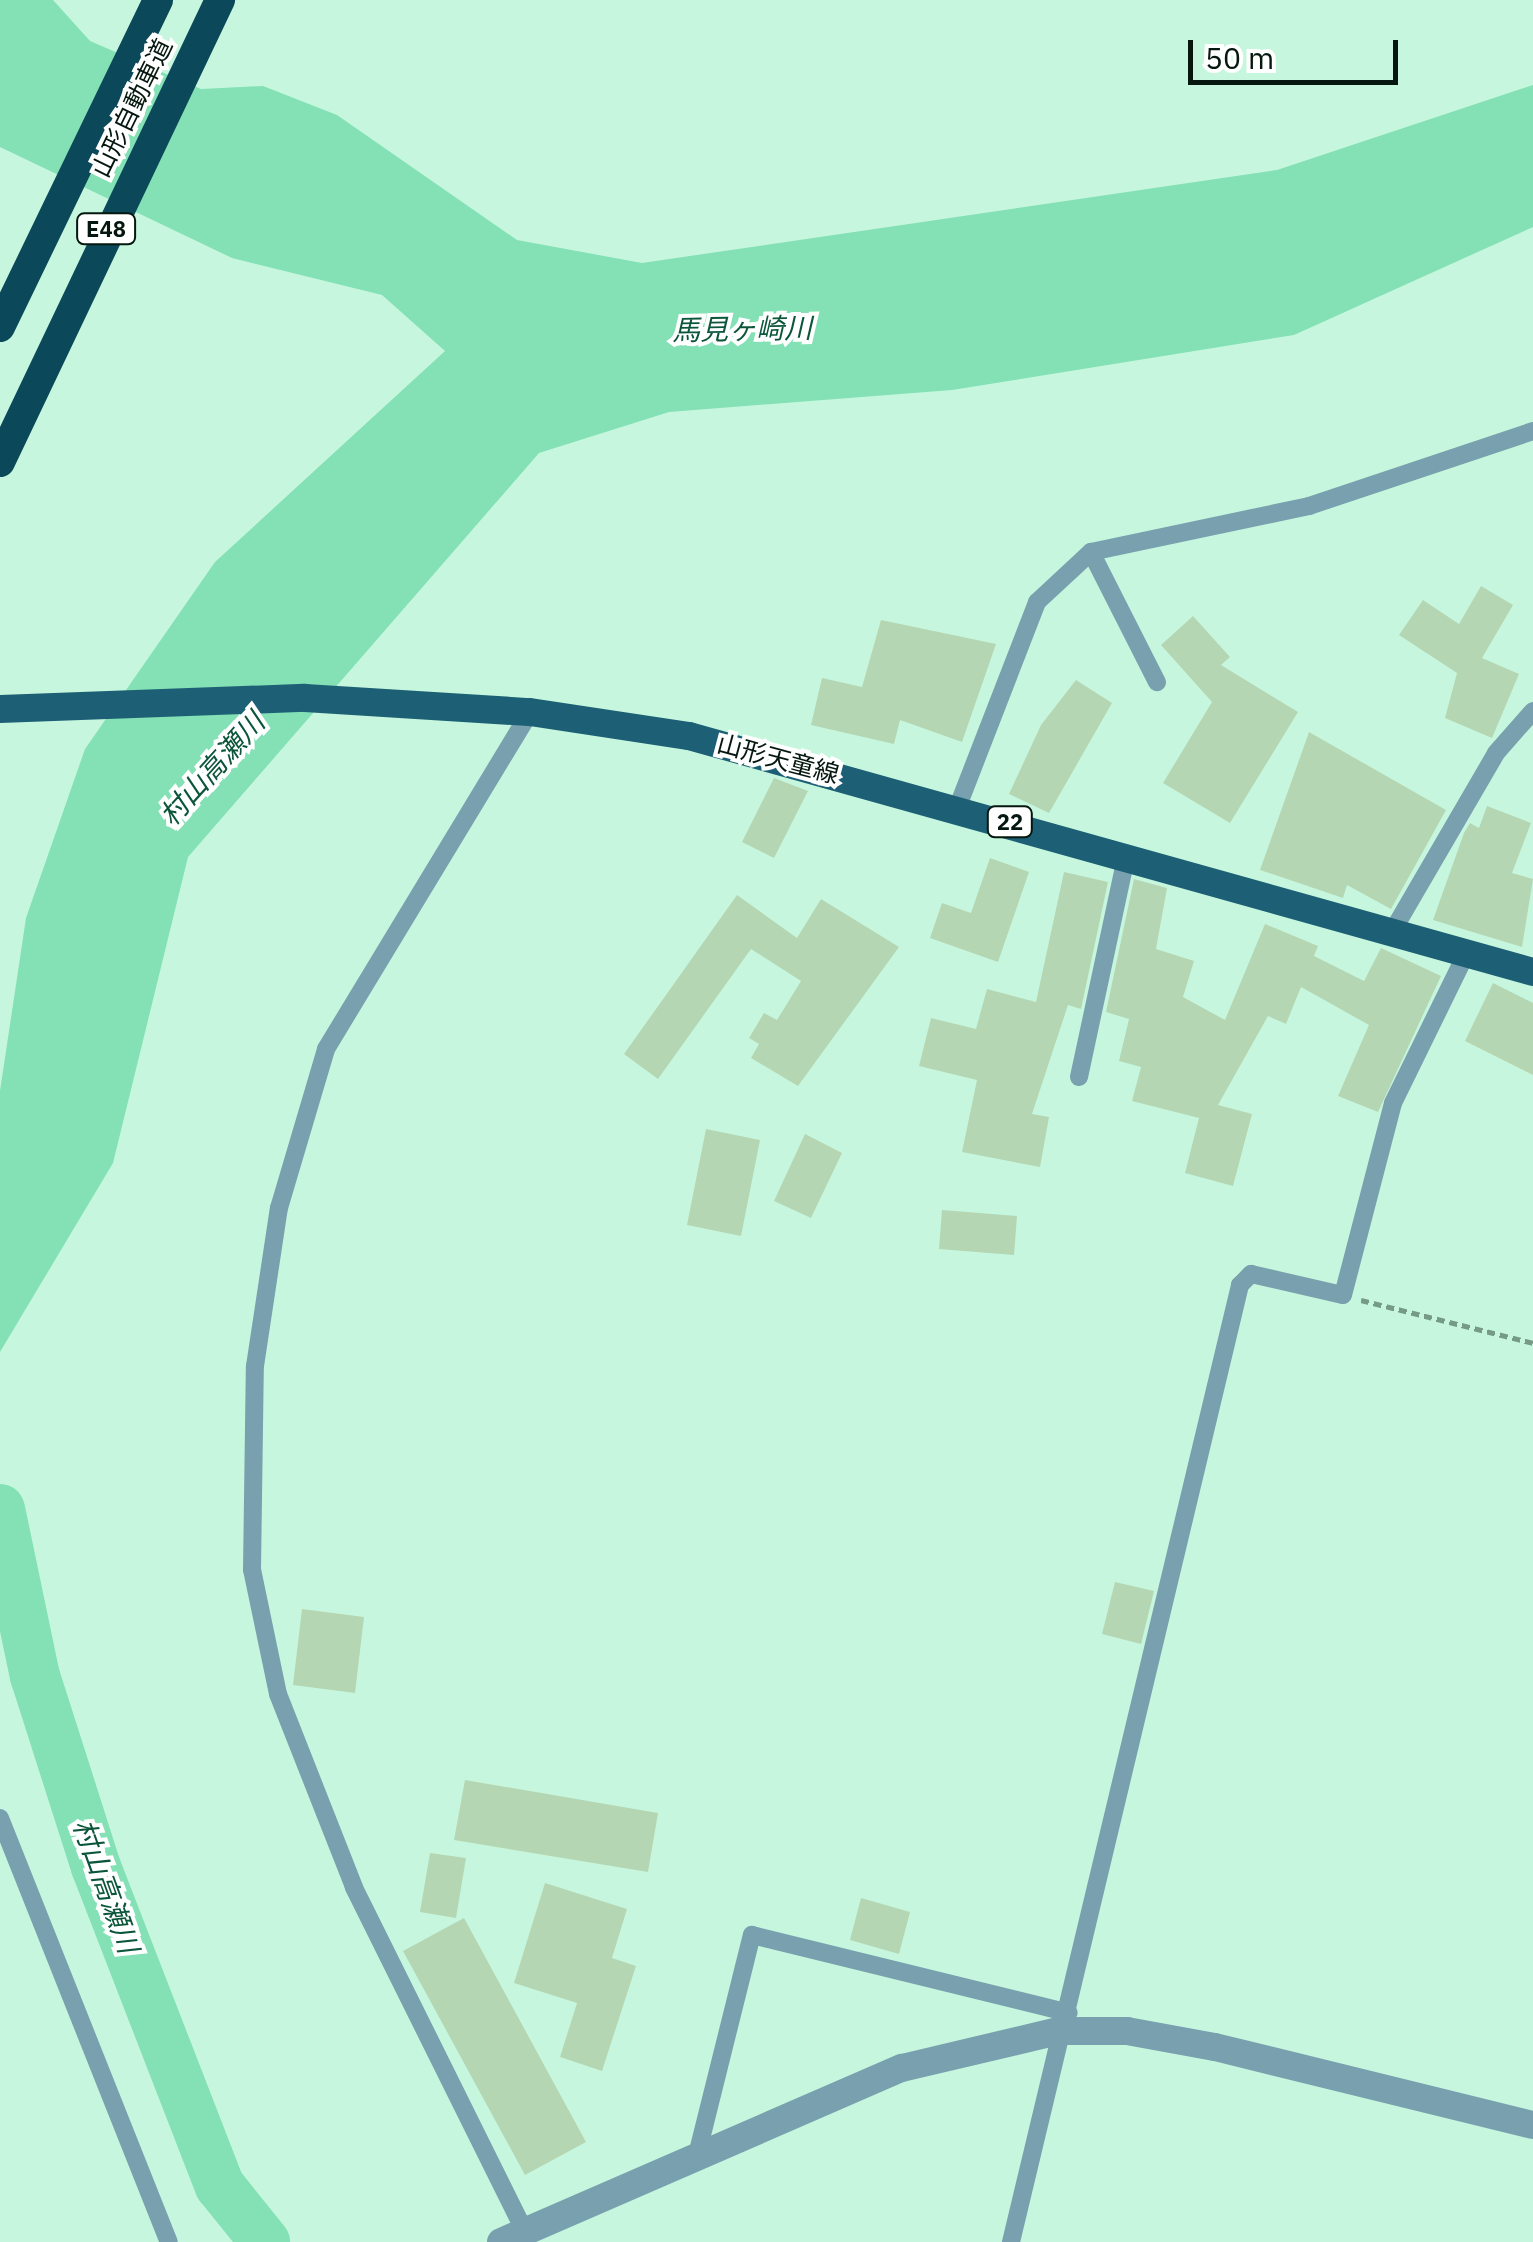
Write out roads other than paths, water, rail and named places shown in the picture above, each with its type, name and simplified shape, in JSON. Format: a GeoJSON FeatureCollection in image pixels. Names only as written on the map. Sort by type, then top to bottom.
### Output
{"type":"FeatureCollection","features":[{"type":"Feature","properties":{"kind":"highway","name":"山形自動車道"},"geometry":{"type":"LineString","coordinates":[[0,327],[158,0]]}},
{"type":"Feature","properties":{"kind":"highway","name":"山形自動車道"},"geometry":{"type":"LineString","coordinates":[[0,462],[220,0]]}},
{"type":"Feature","properties":{"kind":"main road","name":"山形天童線"},"geometry":{"type":"LineString","coordinates":[[0,708],[305,698],[530,712],[689,736],[958,806],[1533,972]]}},
{"type":"Feature","properties":{"kind":"street"},"geometry":{"type":"LineString","coordinates":[[513,2237],[902,2068],[1068,2022],[1215,2048],[1533,2124]]}},
{"type":"Feature","properties":{"kind":"lane"},"geometry":{"type":"LineString","coordinates":[[958,806],[1036,602],[1091,552],[1309,506],[1533,431]]}},
{"type":"Feature","properties":{"kind":"lane"},"geometry":{"type":"LineString","coordinates":[[1091,552],[1157,682]]}},
{"type":"Feature","properties":{"kind":"lane"},"geometry":{"type":"LineString","coordinates":[[1392,932],[1496,753],[1533,711]]}},
{"type":"Feature","properties":{"kind":"lane"},"geometry":{"type":"LineString","coordinates":[[513,2237],[354,1887],[278,1694],[252,1570],[255,1366],[279,1208],[326,1049],[530,712]]}},
{"type":"Feature","properties":{"kind":"lane"},"geometry":{"type":"LineString","coordinates":[[1079,1078],[1126,857]]}},
{"type":"Feature","properties":{"kind":"lane"},"geometry":{"type":"LineString","coordinates":[[1011,2242],[1068,2022],[1240,1285],[1251,1274],[1344,1295],[1393,1104],[1468,952]]}},
{"type":"Feature","properties":{"kind":"lane"},"geometry":{"type":"LineString","coordinates":[[0,1818],[169,2242]]}},
{"type":"Feature","properties":{"kind":"lane"},"geometry":{"type":"LineString","coordinates":[[697,2155],[752,1935],[1068,2022]]}},
{"type":"Feature","properties":{"kind":"water","name":"馬見ヶ崎川"},"geometry":{"type":"Polygon","coordinates":[[[0,0],[53,0],[90,41],[201,89],[263,86],[337,115],[517,240],[642,263],[1277,170],[1533,85],[1533,227],[1294,335],[952,390],[669,412],[539,453],[188,857],[113,1163],[0,1352],[0,1091],[26,918],[85,749],[215,562],[445,351],[382,295],[232,258],[0,147],[0,0]]]}},
{"type":"Feature","properties":{"kind":"waterway","name":"村山高瀬川"},"geometry":{"type":"LineString","coordinates":[[0,1509],[35,1676],[96,1867],[220,2186],[265,2242]]}}]}
